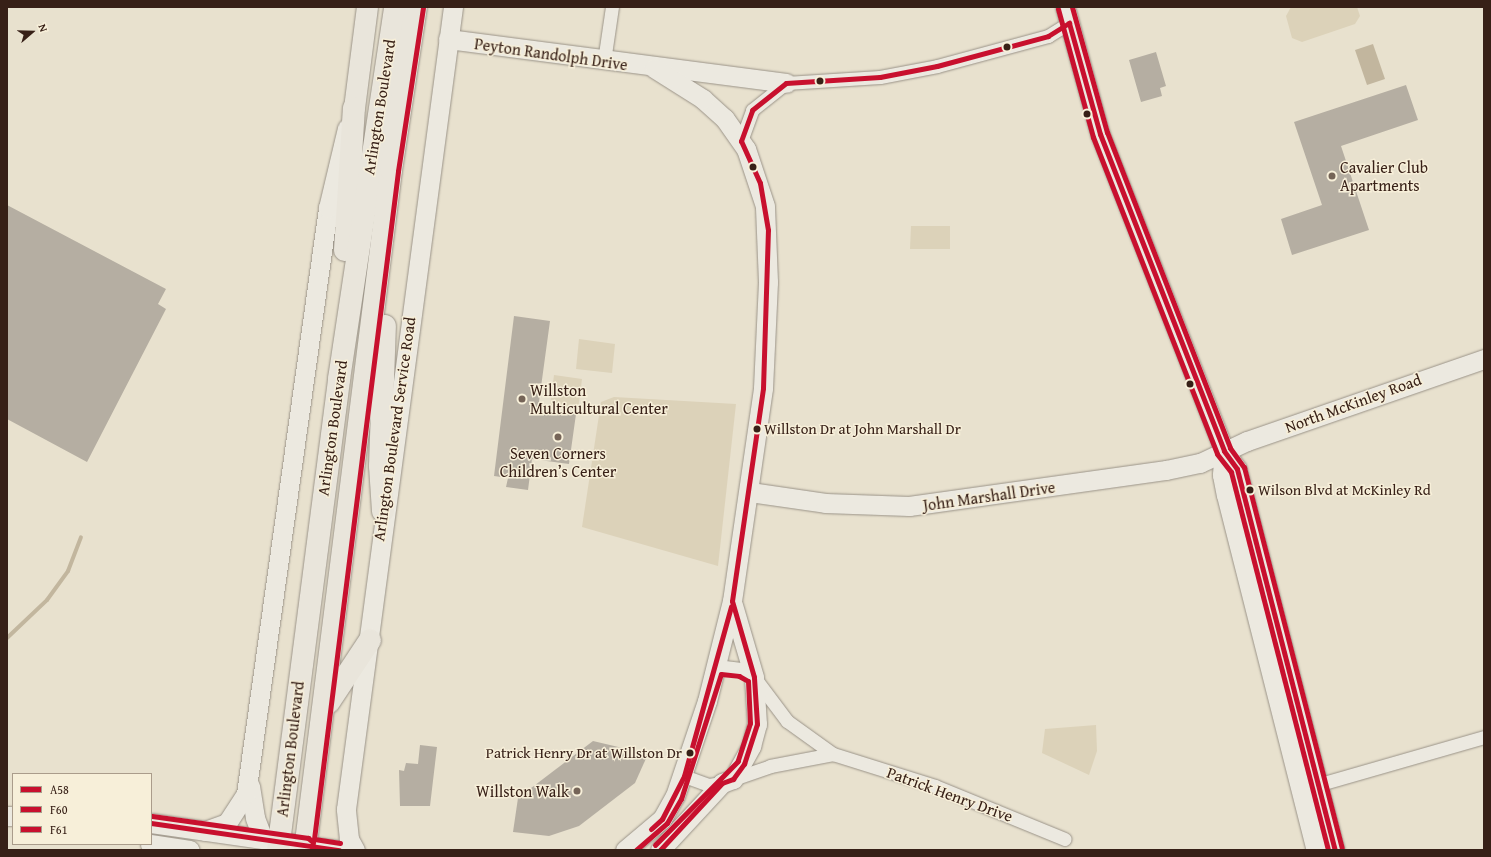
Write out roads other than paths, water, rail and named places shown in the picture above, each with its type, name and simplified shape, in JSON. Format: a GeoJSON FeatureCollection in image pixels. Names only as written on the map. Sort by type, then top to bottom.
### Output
{"type":"FeatureCollection","features":[{"type":"Feature","properties":{"kind":"highway","name":"Arlington Boulevard"},"geometry":{"type":"LineString","coordinates":[[273,843],[339,379],[395,7]]}},
{"type":"Feature","properties":{"kind":"highway","name":"Arlington Boulevard"},"geometry":{"type":"LineString","coordinates":[[306,847],[326,709],[391,170],[416,7]]}},
{"type":"Feature","properties":{"kind":"highway"},"geometry":{"type":"LineString","coordinates":[[339,379],[354,108]]}},
{"type":"Feature","properties":{"kind":"highway"},"geometry":{"type":"LineString","coordinates":[[383,511],[380,466],[391,170]]}},
{"type":"Feature","properties":{"kind":"highway"},"geometry":{"type":"LineString","coordinates":[[326,709],[370,640]]}},
{"type":"Feature","properties":{"kind":"main road"},"geometry":{"type":"LineString","coordinates":[[354,108],[367,7]]}},
{"type":"Feature","properties":{"kind":"street","name":"Arlington Boulevard Service Road"},"geometry":{"type":"LineString","coordinates":[[355,850],[349,839],[346,809],[370,640],[383,511],[453,7]]}},
{"type":"Feature","properties":{"kind":"street"},"geometry":{"type":"LineString","coordinates":[[604,61],[612,7]]}},
{"type":"Feature","properties":{"kind":"street"},"geometry":{"type":"LineString","coordinates":[[741,141],[752,110],[786,83],[880,77],[937,66],[1048,36],[1067,15]]}},
{"type":"Feature","properties":{"kind":"street"},"geometry":{"type":"LineString","coordinates":[[1067,15],[1100,134],[1224,451],[1237,469],[1255,528],[1335,850]]}},
{"type":"Feature","properties":{"kind":"street","name":"Peyton Randolph Drive"},"geometry":{"type":"LineString","coordinates":[[448,39],[654,68],[786,83]]}},
{"type":"Feature","properties":{"kind":"street"},"geometry":{"type":"LineString","coordinates":[[625,850],[662,818],[684,776],[716,666],[732,601],[750,492],[763,388],[768,230],[760,183],[741,141],[703,99],[654,68]]}},
{"type":"Feature","properties":{"kind":"street"},"geometry":{"type":"LineString","coordinates":[[205,831],[221,827],[240,807],[250,764],[335,168],[354,108]]}},
{"type":"Feature","properties":{"kind":"street","name":"North McKinley Road"},"geometry":{"type":"LineString","coordinates":[[1224,451],[1484,359]]}},
{"type":"Feature","properties":{"kind":"street"},"geometry":{"type":"LineString","coordinates":[[1224,451],[1225,488],[1316,850]]}},
{"type":"Feature","properties":{"kind":"street","name":"John Marshall Drive"},"geometry":{"type":"LineString","coordinates":[[750,492],[865,506],[944,504],[1166,470],[1200,463],[1224,451]]}},
{"type":"Feature","properties":{"kind":"street","name":"Patrick Henry Drive"},"geometry":{"type":"LineString","coordinates":[[660,850],[744,764],[757,724],[754,677],[732,601]]}},
{"type":"Feature","properties":{"kind":"street","name":"Patrick Henry Drive"},"geometry":{"type":"LineString","coordinates":[[716,666],[741,669],[754,677],[786,721],[833,754],[934,786],[1065,839]]}},
{"type":"Feature","properties":{"kind":"street"},"geometry":{"type":"LineString","coordinates":[[1301,789],[1484,737]]}},
{"type":"Feature","properties":{"kind":"street","name":"Patrick Henry Drive"},"geometry":{"type":"LineString","coordinates":[[684,776],[709,785],[728,781],[770,766],[833,754]]}},
{"type":"Feature","properties":{"kind":"street"},"geometry":{"type":"LineString","coordinates":[[250,764],[250,796],[273,843]]}},
{"type":"Feature","properties":{"kind":"street"},"geometry":{"type":"LineString","coordinates":[[152,823],[273,843],[339,850]]}},
{"type":"Feature","properties":{"kind":"street"},"geometry":{"type":"LineString","coordinates":[[152,844],[190,850]]}},
{"type":"Feature","properties":{"kind":"waterway"},"geometry":{"type":"LineString","coordinates":[[7,638],[47,600],[68,571],[81,537]]}},
{"type":"Feature","properties":{"kind":"place","name":"Cavalier Club Apartments"},"geometry":{"type":"Point","coordinates":[1332,176]}},
{"type":"Feature","properties":{"kind":"place","name":"Willston Multicultural Center"},"geometry":{"type":"Point","coordinates":[522,399]}},
{"type":"Feature","properties":{"kind":"place","name":"Willston Dr at John Marshall Dr"},"geometry":{"type":"Point","coordinates":[757,429]}},
{"type":"Feature","properties":{"kind":"place","name":"Seven Corners Children’s Center"},"geometry":{"type":"Point","coordinates":[558,437]}},
{"type":"Feature","properties":{"kind":"place","name":"Wilson Blvd at McKinley Rd"},"geometry":{"type":"Point","coordinates":[1250,490]}},
{"type":"Feature","properties":{"kind":"place","name":"Patrick Henry Dr at Willston Dr"},"geometry":{"type":"Point","coordinates":[690,753]}},
{"type":"Feature","properties":{"kind":"place","name":"Willston Walk"},"geometry":{"type":"Point","coordinates":[577,791]}}]}
